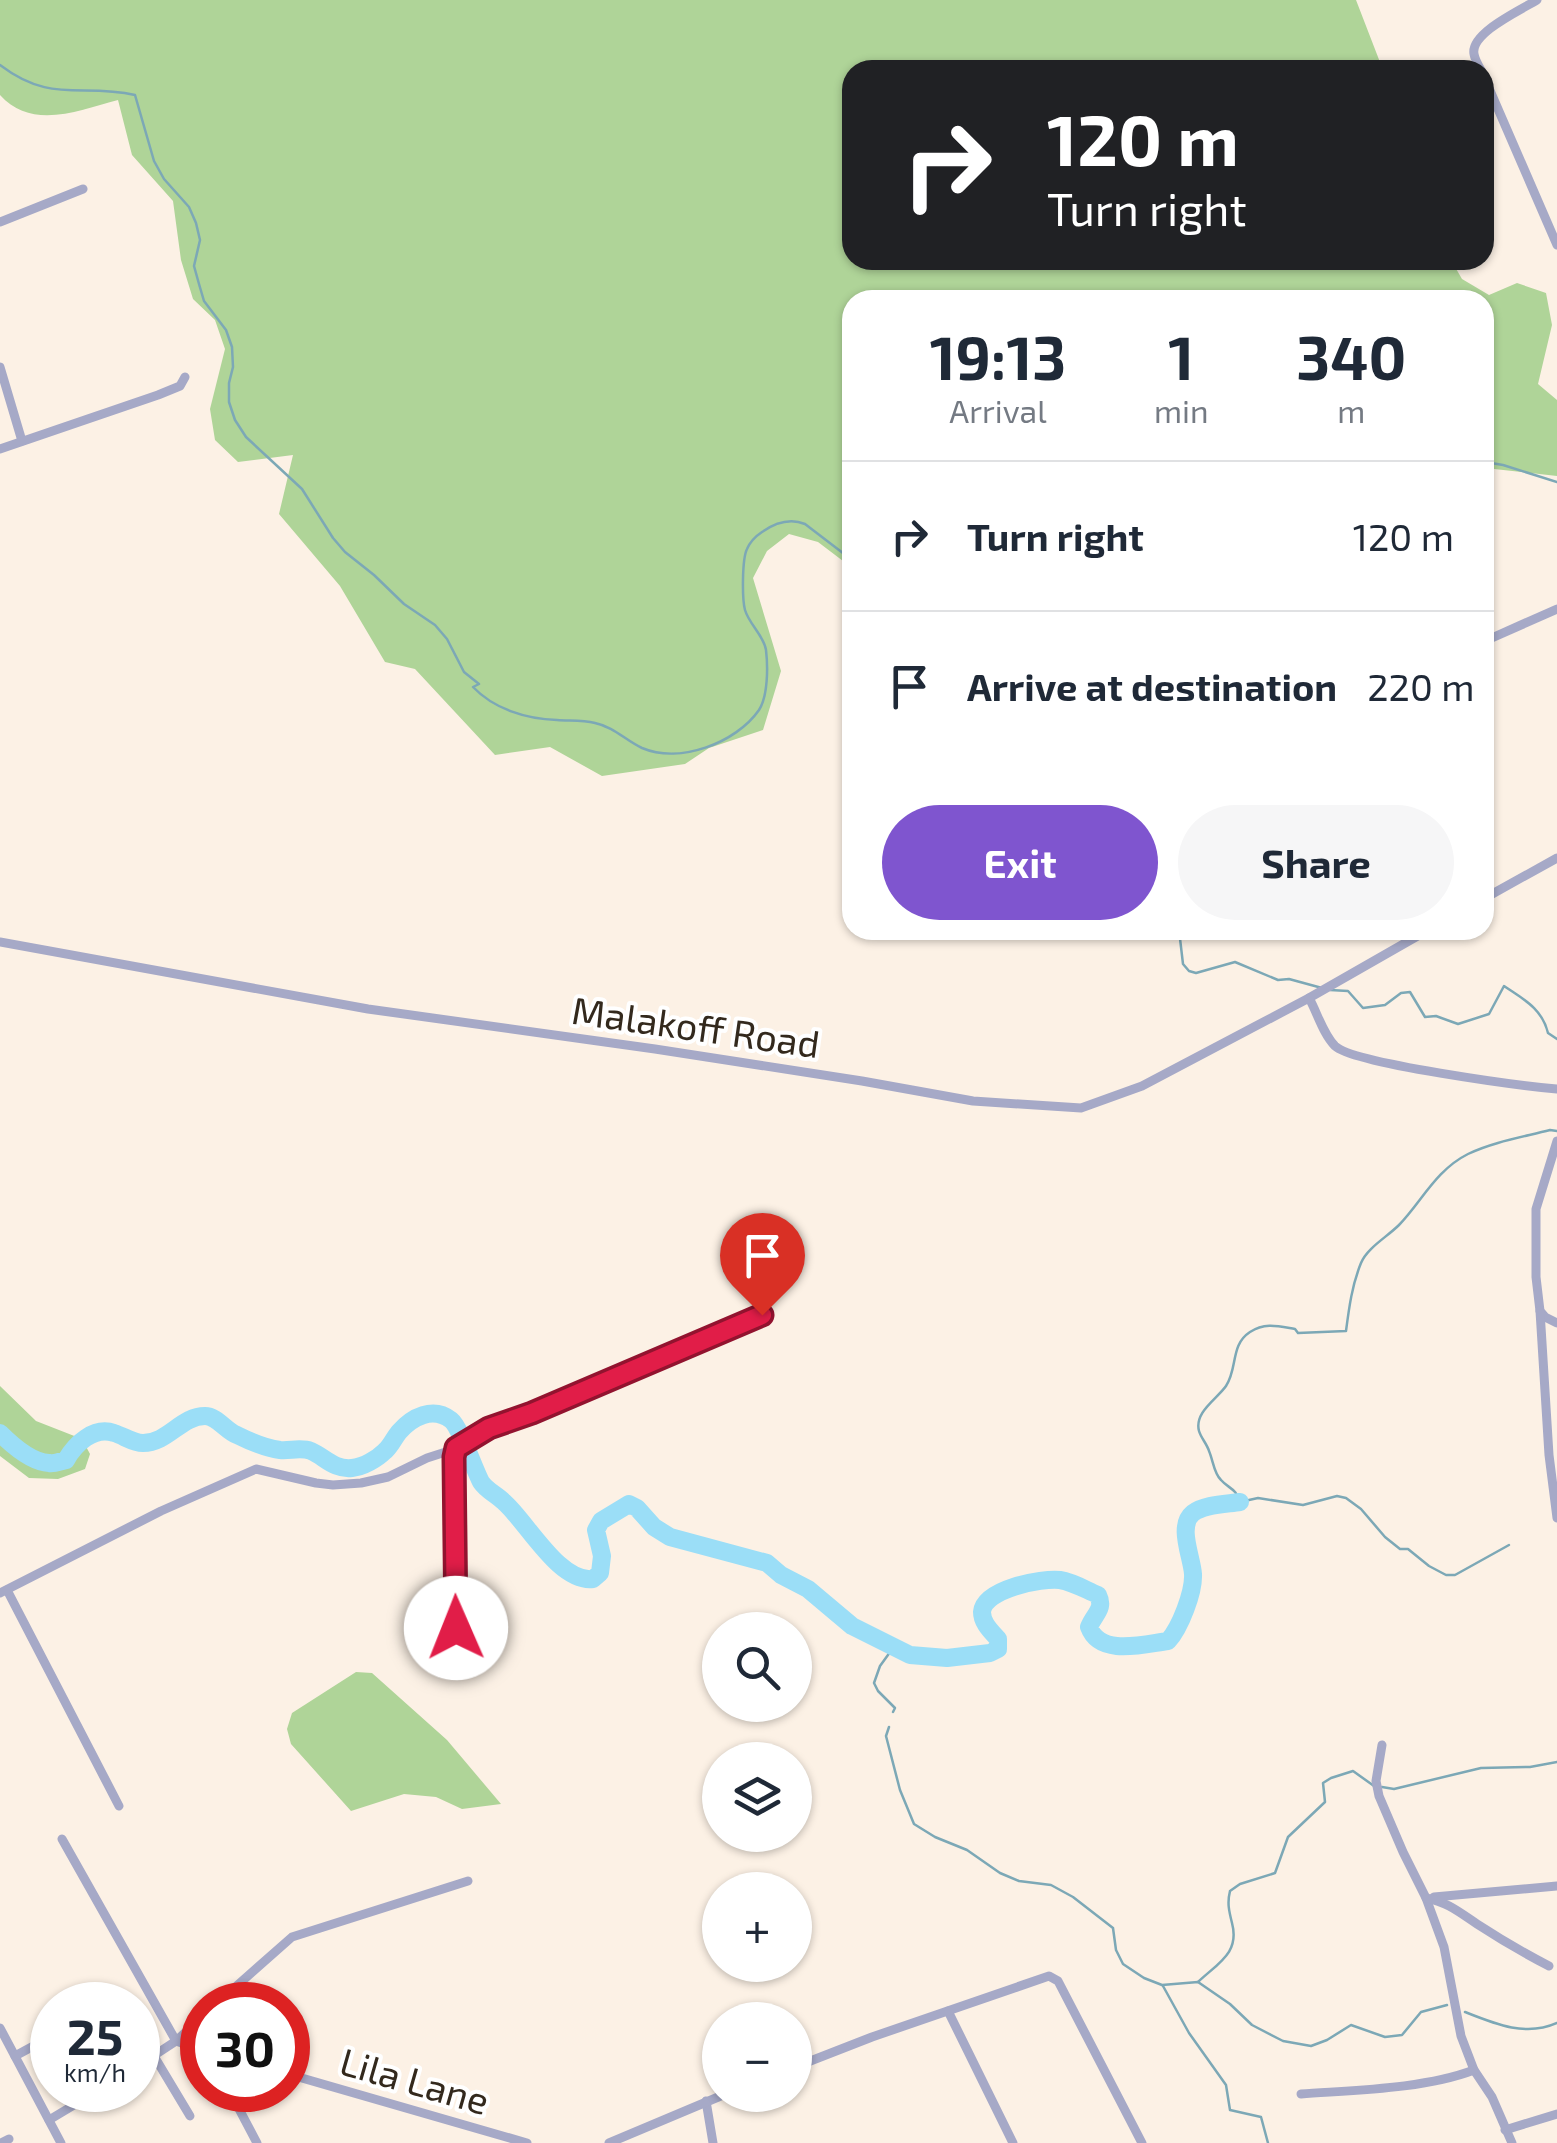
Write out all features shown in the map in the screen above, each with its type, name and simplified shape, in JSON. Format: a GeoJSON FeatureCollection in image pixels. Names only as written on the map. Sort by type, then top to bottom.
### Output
{"type":"FeatureCollection","features":[{"type":"Feature","properties":{"kind":"street"},"geometry":{"type":"LineString","coordinates":[[1476,60],[1473,53],[1482,34],[1537,0]]}},
{"type":"Feature","properties":{"kind":"street"},"geometry":{"type":"LineString","coordinates":[[1494,101],[1557,245]]}},
{"type":"Feature","properties":{"kind":"street"},"geometry":{"type":"LineString","coordinates":[[0,222],[83,190]]}},
{"type":"Feature","properties":{"kind":"street"},"geometry":{"type":"LineString","coordinates":[[0,367],[22,441]]}},
{"type":"Feature","properties":{"kind":"street"},"geometry":{"type":"LineString","coordinates":[[0,449],[158,395],[180,386],[185,377]]}},
{"type":"Feature","properties":{"kind":"street"},"geometry":{"type":"LineString","coordinates":[[1494,637],[1557,609]]}},
{"type":"Feature","properties":{"kind":"street"},"geometry":{"type":"LineString","coordinates":[[1494,893],[1557,858]]}},
{"type":"Feature","properties":{"kind":"street","name":"Malakoff Road"},"geometry":{"type":"LineString","coordinates":[[0,942],[368,1009],[654,1049],[973,1101],[1081,1108],[1142,1086],[1410,940]]}},
{"type":"Feature","properties":{"kind":"street"},"geometry":{"type":"LineString","coordinates":[[1314,995],[1333,1044],[1349,1054],[1557,1089]]}},
{"type":"Feature","properties":{"kind":"street"},"geometry":{"type":"LineString","coordinates":[[1557,1141],[1536,1209],[1536,1277],[1557,1518]]}},
{"type":"Feature","properties":{"kind":"street"},"geometry":{"type":"LineString","coordinates":[[1540,1311],[1544,1318],[1557,1323]]}},
{"type":"Feature","properties":{"kind":"street"},"geometry":{"type":"LineString","coordinates":[[119,1806],[3,1592],[161,1511],[256,1469],[333,1485],[361,1484],[388,1477],[456,1448],[489,1428],[762,1315]]}},
{"type":"Feature","properties":{"kind":"street"},"geometry":{"type":"LineString","coordinates":[[456,1448],[456,1628]]}},
{"type":"Feature","properties":{"kind":"street"},"geometry":{"type":"LineString","coordinates":[[1382,1744],[1376,1781],[1379,1793],[1444,1948],[1461,2036],[1512,2143]]}},
{"type":"Feature","properties":{"kind":"street"},"geometry":{"type":"LineString","coordinates":[[62,1840],[180,2042]]}},
{"type":"Feature","properties":{"kind":"street"},"geometry":{"type":"LineString","coordinates":[[241,1982],[292,1937],[468,1880]]}},
{"type":"Feature","properties":{"kind":"street"},"geometry":{"type":"LineString","coordinates":[[1426,1898],[1557,1886]]}},
{"type":"Feature","properties":{"kind":"street"},"geometry":{"type":"LineString","coordinates":[[1426,1898],[1442,1901],[1549,1966]]}},
{"type":"Feature","properties":{"kind":"street"},"geometry":{"type":"LineString","coordinates":[[812,2060],[1049,1976],[1058,1981],[1142,2143]]}},
{"type":"Feature","properties":{"kind":"street"},"geometry":{"type":"LineString","coordinates":[[948,2011],[1012,2143]]}},
{"type":"Feature","properties":{"kind":"street"},"geometry":{"type":"LineString","coordinates":[[0,2028],[61,2143]]}},
{"type":"Feature","properties":{"kind":"street"},"geometry":{"type":"LineString","coordinates":[[160,2052],[180,2037]]}},
{"type":"Feature","properties":{"kind":"street"},"geometry":{"type":"LineString","coordinates":[[15,2056],[30,2048]]}},
{"type":"Feature","properties":{"kind":"street"},"geometry":{"type":"LineString","coordinates":[[160,2066],[190,2116]]}},
{"type":"Feature","properties":{"kind":"street"},"geometry":{"type":"LineString","coordinates":[[1301,2094],[1411,2083],[1474,2070]]}},
{"type":"Feature","properties":{"kind":"street","name":"Lila Lane"},"geometry":{"type":"LineString","coordinates":[[310,2080],[527,2143]]}},
{"type":"Feature","properties":{"kind":"street"},"geometry":{"type":"LineString","coordinates":[[609,2143],[702,2103]]}},
{"type":"Feature","properties":{"kind":"street"},"geometry":{"type":"LineString","coordinates":[[50,2120],[63,2112]]}},
{"type":"Feature","properties":{"kind":"street"},"geometry":{"type":"LineString","coordinates":[[240,2112],[256,2143]]}},
{"type":"Feature","properties":{"kind":"street"},"geometry":{"type":"LineString","coordinates":[[708,2112],[713,2143]]}},
{"type":"Feature","properties":{"kind":"street"},"geometry":{"type":"LineString","coordinates":[[1504,2130],[1557,2114]]}},
{"type":"Feature","properties":{"kind":"green space"},"geometry":{"type":"Polygon","coordinates":[[[0,0],[1356,0],[1379,60],[842,60],[842,270],[1457,270],[1462,279],[1481,290],[842,290],[842,560],[818,542],[789,534],[767,551],[753,578],[781,671],[763,730],[709,748],[685,764],[602,776],[550,747],[495,755],[415,669],[385,662],[340,586],[279,514],[293,455],[238,462],[215,440],[210,409],[225,349],[215,320],[193,299],[181,260],[173,201],[132,155],[118,100],[57,115],[41,115],[13,106],[0,95],[0,0]]]}},
{"type":"Feature","properties":{"kind":"green space"},"geometry":{"type":"Polygon","coordinates":[[[1517,283],[1546,293],[1552,325],[1538,384],[1557,400],[1557,476],[1494,469],[1494,293],[1517,283]]]}},
{"type":"Feature","properties":{"kind":"green space"},"geometry":{"type":"Polygon","coordinates":[[[0,1386],[36,1421],[82,1439],[90,1454],[85,1469],[58,1479],[29,1478],[0,1456],[0,1386]]]}},
{"type":"Feature","properties":{"kind":"green space"},"geometry":{"type":"Polygon","coordinates":[[[356,1672],[372,1673],[447,1740],[501,1804],[462,1809],[436,1797],[404,1794],[351,1811],[291,1744],[287,1729],[292,1713],[356,1672]]]}},
{"type":"Feature","properties":{"kind":"waterway"},"geometry":{"type":"LineString","coordinates":[[0,65],[18,77],[51,88],[135,95],[154,161],[189,207],[196,223],[200,240],[194,266],[199,284],[204,301],[226,330],[232,347],[229,402],[235,420],[246,437],[302,489],[345,552],[404,604],[435,625],[464,672],[479,684],[473,687],[491,701],[534,718],[602,725],[642,748],[657,752],[690,752],[722,741],[749,722],[764,697],[766,650],[747,615],[743,597],[744,561],[751,542],[777,524],[799,522],[842,552]]}},
{"type":"Feature","properties":{"kind":"waterway"},"geometry":{"type":"LineString","coordinates":[[1494,464],[1557,482]]}},
{"type":"Feature","properties":{"kind":"waterway"},"geometry":{"type":"LineString","coordinates":[[1180,940],[1183,964],[1189,971],[1196,973],[1235,962],[1278,980],[1322,988]]}},
{"type":"Feature","properties":{"kind":"waterway"},"geometry":{"type":"LineString","coordinates":[[1330,990],[1348,991],[1363,1008],[1385,1005],[1401,993],[1410,992],[1425,1017],[1436,1016],[1458,1024],[1489,1014],[1504,986],[1525,1000],[1548,1033],[1557,1039]]}},
{"type":"Feature","properties":{"kind":"waterway"},"geometry":{"type":"LineString","coordinates":[[1509,1545],[1455,1575],[1446,1575],[1408,1549],[1400,1549],[1346,1498],[1337,1496],[1303,1505],[1258,1498],[1240,1502],[1217,1474],[1198,1424],[1203,1412],[1226,1386],[1240,1343],[1250,1332],[1272,1326],[1295,1329],[1298,1333],[1346,1331],[1353,1288],[1364,1258],[1399,1225],[1447,1168],[1488,1146],[1557,1131]]}},
{"type":"Feature","properties":{"kind":"waterway"},"geometry":{"type":"LineString","coordinates":[[0,1433],[29,1456],[53,1463],[66,1460],[92,1434],[107,1431],[139,1443],[152,1442],[189,1420],[205,1416],[258,1444],[280,1450],[307,1450],[335,1465],[352,1468],[382,1454],[410,1422],[423,1415],[437,1414],[455,1424],[483,1485],[513,1511],[556,1562],[580,1578],[593,1579],[600,1573],[602,1556],[596,1530],[601,1521],[629,1504],[670,1537],[767,1563],[808,1589],[852,1626],[910,1655],[947,1658],[998,1649],[998,1639],[982,1616],[985,1604],[1003,1591],[1051,1580],[1070,1582],[1098,1595],[1100,1608],[1089,1627],[1103,1642],[1135,1646],[1168,1641],[1181,1619],[1193,1582],[1186,1534],[1188,1519],[1203,1508],[1240,1502]]}},
{"type":"Feature","properties":{"kind":"waterway"},"geometry":{"type":"LineString","coordinates":[[893,1648],[874,1683],[895,1708],[893,1712]]}},
{"type":"Feature","properties":{"kind":"waterway"},"geometry":{"type":"LineString","coordinates":[[889,1727],[886,1736],[900,1790],[914,1824],[967,1850],[1000,1873],[1019,1881],[1051,1885],[1073,1897],[1113,1928],[1123,1964],[1144,1978],[1162,1985],[1198,1982],[1252,2025],[1283,2041],[1311,2046],[1351,2025],[1385,2037],[1402,2035],[1421,2012],[1447,2005]]}},
{"type":"Feature","properties":{"kind":"waterway"},"geometry":{"type":"LineString","coordinates":[[1382,1787],[1394,1789],[1481,1768],[1557,1762]]}},
{"type":"Feature","properties":{"kind":"waterway"},"geometry":{"type":"LineString","coordinates":[[1198,1982],[1226,1957],[1233,1942],[1230,1891],[1275,1873],[1288,1837],[1325,1802],[1323,1783],[1353,1771],[1374,1786]]}},
{"type":"Feature","properties":{"kind":"waterway"},"geometry":{"type":"LineString","coordinates":[[1163,1986],[1189,2033],[1226,2085],[1230,2110],[1261,2117],[1268,2143]]}},
{"type":"Feature","properties":{"kind":"waterway"},"geometry":{"type":"LineString","coordinates":[[1465,2012],[1522,2029],[1557,2023]]}},
{"type":"Feature","properties":{"kind":"route"},"geometry":{"type":"LineString","coordinates":[[456,1628],[456,1448],[489,1428],[762,1315]]}}]}
